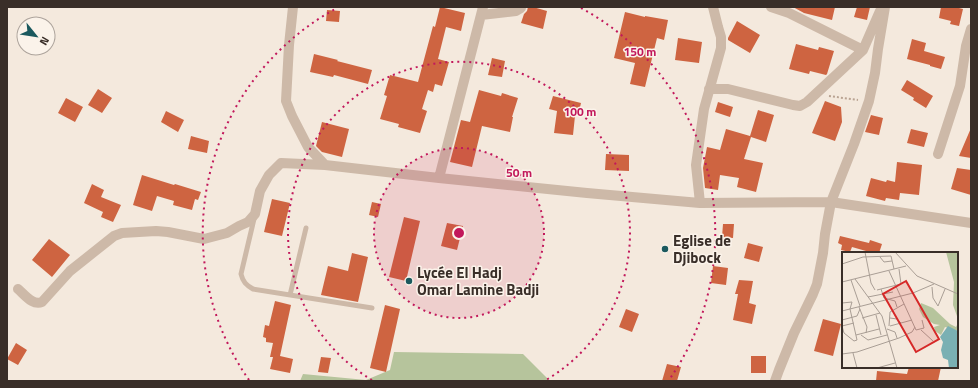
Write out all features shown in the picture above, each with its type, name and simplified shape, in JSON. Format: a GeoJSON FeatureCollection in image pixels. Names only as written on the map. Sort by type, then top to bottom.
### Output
{"type":"FeatureCollection","features":[{"type":"Feature","properties":{"kind":"street"},"geometry":{"type":"LineString","coordinates":[[293,7],[286,101],[308,146],[325,165]]}},
{"type":"Feature","properties":{"kind":"street"},"geometry":{"type":"LineString","coordinates":[[439,178],[482,11],[516,11],[521,7]]}},
{"type":"Feature","properties":{"kind":"street"},"geometry":{"type":"LineString","coordinates":[[700,203],[696,165],[704,109],[721,48],[721,38],[713,7]]}},
{"type":"Feature","properties":{"kind":"street"},"geometry":{"type":"LineString","coordinates":[[771,7],[789,13],[863,50]]}},
{"type":"Feature","properties":{"kind":"street"},"geometry":{"type":"LineString","coordinates":[[709,89],[728,89],[800,106],[807,102],[863,50],[883,7]]}},
{"type":"Feature","properties":{"kind":"street"},"geometry":{"type":"LineString","coordinates":[[775,381],[794,333],[817,284],[832,202],[869,101],[875,73],[883,7]]}},
{"type":"Feature","properties":{"kind":"street"},"geometry":{"type":"LineString","coordinates":[[938,154],[960,86],[966,46],[971,29]]}},
{"type":"Feature","properties":{"kind":"street"},"geometry":{"type":"LineString","coordinates":[[18,289],[34,302],[38,304],[42,302],[70,271],[114,236],[122,233],[162,232],[204,239],[226,233],[248,222],[255,214],[260,191],[269,175],[281,163],[325,165],[587,193],[700,203],[832,202],[971,223]]}},
{"type":"Feature","properties":{"kind":"lane"},"geometry":{"type":"LineString","coordinates":[[255,214],[241,274],[246,285],[253,289],[372,308]]}},
{"type":"Feature","properties":{"kind":"lane"},"geometry":{"type":"LineString","coordinates":[[290,295],[306,228]]}},
{"type":"Feature","properties":{"kind":"path"},"geometry":{"type":"LineString","coordinates":[[817,92],[827,96],[869,101]]}},
{"type":"Feature","properties":{"kind":"green space"},"geometry":{"type":"Polygon","coordinates":[[[394,352],[523,354],[550,381],[300,381],[303,374],[366,380],[390,370],[394,352]]]}},
{"type":"Feature","properties":{"kind":"building"},"geometry":{"type":"Polygon","coordinates":[[[440,7],[465,13],[461,31],[446,27],[438,59],[449,62],[442,86],[435,84],[433,92],[428,90],[422,109],[427,111],[420,133],[398,127],[399,124],[380,119],[387,96],[384,95],[390,75],[418,82],[433,26],[435,27],[440,7]]]}},
{"type":"Feature","properties":{"kind":"building"},"geometry":{"type":"Polygon","coordinates":[[[528,7],[547,11],[543,29],[521,23],[528,7]]]}},
{"type":"Feature","properties":{"kind":"building"},"geometry":{"type":"Polygon","coordinates":[[[793,7],[835,7],[832,20],[804,13],[793,7]]]}},
{"type":"Feature","properties":{"kind":"building"},"geometry":{"type":"Polygon","coordinates":[[[857,7],[870,7],[867,20],[854,17],[857,7]]]}},
{"type":"Feature","properties":{"kind":"building"},"geometry":{"type":"Polygon","coordinates":[[[941,7],[955,7],[963,9],[959,26],[950,24],[951,21],[939,18],[941,7]]]}},
{"type":"Feature","properties":{"kind":"building"},"geometry":{"type":"Polygon","coordinates":[[[327,10],[340,11],[339,22],[326,21],[327,10]]]}},
{"type":"Feature","properties":{"kind":"building"},"geometry":{"type":"Polygon","coordinates":[[[625,12],[645,17],[668,20],[664,40],[657,38],[645,87],[630,84],[635,63],[614,58],[625,12]]]}},
{"type":"Feature","properties":{"kind":"building"},"geometry":{"type":"Polygon","coordinates":[[[737,21],[760,35],[750,53],[728,40],[737,21]]]}},
{"type":"Feature","properties":{"kind":"building"},"geometry":{"type":"Polygon","coordinates":[[[678,38],[702,42],[699,63],[675,60],[678,38]]]}},
{"type":"Feature","properties":{"kind":"building"},"geometry":{"type":"Polygon","coordinates":[[[912,39],[926,43],[924,51],[945,57],[941,69],[907,59],[912,39]]]}},
{"type":"Feature","properties":{"kind":"building"},"geometry":{"type":"Polygon","coordinates":[[[796,44],[818,50],[819,47],[834,51],[826,75],[810,71],[809,74],[789,69],[796,44]]]}},
{"type":"Feature","properties":{"kind":"building"},"geometry":{"type":"Polygon","coordinates":[[[314,54],[372,70],[368,84],[334,75],[333,77],[310,72],[314,54]]]}},
{"type":"Feature","properties":{"kind":"building"},"geometry":{"type":"Polygon","coordinates":[[[492,58],[505,61],[502,77],[488,75],[492,58]]]}},
{"type":"Feature","properties":{"kind":"building"},"geometry":{"type":"Polygon","coordinates":[[[907,80],[933,96],[926,108],[901,90],[907,80]]]}},
{"type":"Feature","properties":{"kind":"building"},"geometry":{"type":"Polygon","coordinates":[[[98,89],[112,98],[102,113],[88,105],[98,89]]]}},
{"type":"Feature","properties":{"kind":"building"},"geometry":{"type":"Polygon","coordinates":[[[479,90],[501,96],[502,93],[518,98],[512,117],[510,132],[482,126],[472,167],[450,162],[461,120],[470,122],[479,90]]]}},
{"type":"Feature","properties":{"kind":"building"},"geometry":{"type":"Polygon","coordinates":[[[553,96],[581,103],[578,116],[575,116],[573,135],[554,133],[557,111],[549,109],[553,96]]]}},
{"type":"Feature","properties":{"kind":"building"},"geometry":{"type":"Polygon","coordinates":[[[66,98],[83,107],[75,122],[58,113],[66,98]]]}},
{"type":"Feature","properties":{"kind":"building"},"geometry":{"type":"Polygon","coordinates":[[[825,101],[841,107],[842,122],[835,141],[812,133],[825,101]]]}},
{"type":"Feature","properties":{"kind":"building"},"geometry":{"type":"Polygon","coordinates":[[[718,102],[733,107],[730,117],[715,112],[718,102]]]}},
{"type":"Feature","properties":{"kind":"building"},"geometry":{"type":"Polygon","coordinates":[[[758,110],[774,115],[766,142],[751,137],[744,159],[763,163],[756,192],[737,187],[739,178],[720,175],[718,190],[705,188],[703,168],[707,147],[720,150],[726,129],[750,136],[758,110]]]}},
{"type":"Feature","properties":{"kind":"building"},"geometry":{"type":"Polygon","coordinates":[[[166,111],[184,120],[178,132],[161,122],[166,111]]]}},
{"type":"Feature","properties":{"kind":"building"},"geometry":{"type":"Polygon","coordinates":[[[871,115],[883,118],[879,135],[865,132],[871,115]]]}},
{"type":"Feature","properties":{"kind":"building"},"geometry":{"type":"Polygon","coordinates":[[[322,122],[349,129],[342,157],[322,152],[316,146],[322,122]]]}},
{"type":"Feature","properties":{"kind":"building"},"geometry":{"type":"Polygon","coordinates":[[[971,128],[971,158],[959,156],[971,128]]]}},
{"type":"Feature","properties":{"kind":"building"},"geometry":{"type":"Polygon","coordinates":[[[911,129],[928,133],[924,147],[907,143],[911,129]]]}},
{"type":"Feature","properties":{"kind":"building"},"geometry":{"type":"Polygon","coordinates":[[[191,136],[209,141],[207,153],[188,149],[191,136]]]}},
{"type":"Feature","properties":{"kind":"building"},"geometry":{"type":"Polygon","coordinates":[[[606,154],[629,155],[629,171],[605,170],[606,154]]]}},
{"type":"Feature","properties":{"kind":"building"},"geometry":{"type":"Polygon","coordinates":[[[897,162],[922,165],[919,195],[900,193],[899,200],[886,198],[885,201],[866,196],[871,178],[886,182],[887,180],[895,182],[897,162]]]}},
{"type":"Feature","properties":{"kind":"building"},"geometry":{"type":"Polygon","coordinates":[[[957,168],[971,170],[971,195],[951,189],[957,168]]]}},
{"type":"Feature","properties":{"kind":"building"},"geometry":{"type":"Polygon","coordinates":[[[142,175],[201,192],[198,200],[195,199],[192,210],[173,205],[174,201],[157,196],[152,211],[133,205],[142,175]]]}},
{"type":"Feature","properties":{"kind":"building"},"geometry":{"type":"Polygon","coordinates":[[[92,184],[104,190],[101,197],[121,205],[113,222],[101,217],[103,212],[84,203],[92,184]]]}},
{"type":"Feature","properties":{"kind":"building"},"geometry":{"type":"Polygon","coordinates":[[[272,199],[290,203],[282,236],[264,232],[272,199]]]}},
{"type":"Feature","properties":{"kind":"building"},"geometry":{"type":"Polygon","coordinates":[[[372,202],[381,204],[378,217],[369,215],[372,202]]]}},
{"type":"Feature","properties":{"kind":"building"},"geometry":{"type":"Polygon","coordinates":[[[404,217],[420,221],[406,281],[389,277],[404,217]]]}},
{"type":"Feature","properties":{"kind":"building"},"geometry":{"type":"Polygon","coordinates":[[[447,223],[463,226],[457,250],[441,246],[447,223]]]}},
{"type":"Feature","properties":{"kind":"building"},"geometry":{"type":"Polygon","coordinates":[[[723,224],[734,224],[733,238],[722,237],[723,224]]]}},
{"type":"Feature","properties":{"kind":"building"},"geometry":{"type":"Polygon","coordinates":[[[840,236],[869,243],[870,240],[882,244],[879,252],[870,252],[852,247],[850,252],[841,250],[842,245],[838,243],[840,236]]]}},
{"type":"Feature","properties":{"kind":"building"},"geometry":{"type":"Polygon","coordinates":[[[49,239],[70,255],[52,277],[32,260],[49,239]]]}},
{"type":"Feature","properties":{"kind":"building"},"geometry":{"type":"Polygon","coordinates":[[[748,243],[763,247],[759,262],[744,258],[748,243]]]}},
{"type":"Feature","properties":{"kind":"building"},"geometry":{"type":"Polygon","coordinates":[[[352,253],[368,257],[358,302],[321,295],[328,266],[348,271],[352,253]]]}},
{"type":"Feature","properties":{"kind":"building"},"geometry":{"type":"Polygon","coordinates":[[[713,266],[728,268],[726,285],[711,283],[713,266]]]}},
{"type":"Feature","properties":{"kind":"building"},"geometry":{"type":"Polygon","coordinates":[[[739,280],[753,281],[749,303],[756,305],[752,324],[733,320],[738,294],[735,294],[739,280]]]}},
{"type":"Feature","properties":{"kind":"building"},"geometry":{"type":"Polygon","coordinates":[[[275,301],[291,305],[280,356],[293,359],[290,373],[270,369],[273,357],[270,357],[273,343],[266,342],[266,338],[263,337],[265,325],[269,326],[275,301]]]}},
{"type":"Feature","properties":{"kind":"building"},"geometry":{"type":"Polygon","coordinates":[[[385,305],[400,309],[386,372],[370,368],[385,305]]]}},
{"type":"Feature","properties":{"kind":"building"},"geometry":{"type":"Polygon","coordinates":[[[626,309],[639,314],[632,332],[619,327],[626,309]]]}},
{"type":"Feature","properties":{"kind":"building"},"geometry":{"type":"Polygon","coordinates":[[[823,319],[841,324],[833,356],[814,351],[823,319]]]}},
{"type":"Feature","properties":{"kind":"building"},"geometry":{"type":"Polygon","coordinates":[[[16,343],[27,350],[18,365],[7,359],[16,343]]]}},
{"type":"Feature","properties":{"kind":"building"},"geometry":{"type":"Polygon","coordinates":[[[751,356],[766,356],[766,373],[751,373],[751,356]]]}},
{"type":"Feature","properties":{"kind":"building"},"geometry":{"type":"Polygon","coordinates":[[[321,357],[331,358],[328,373],[318,372],[321,357]]]}},
{"type":"Feature","properties":{"kind":"building"},"geometry":{"type":"Polygon","coordinates":[[[667,364],[681,367],[677,381],[662,381],[667,364]]]}},
{"type":"Feature","properties":{"kind":"building"},"geometry":{"type":"Polygon","coordinates":[[[909,368],[941,368],[938,381],[876,381],[877,371],[907,374],[909,368]]]}},
{"type":"Feature","properties":{"kind":"place","name":"Eglise de Djibock"},"geometry":{"type":"Point","coordinates":[665,249]}},
{"type":"Feature","properties":{"kind":"place","name":"Lycée El Hadj Omar Lamine Badji"},"geometry":{"type":"Point","coordinates":[409,281]}}]}
